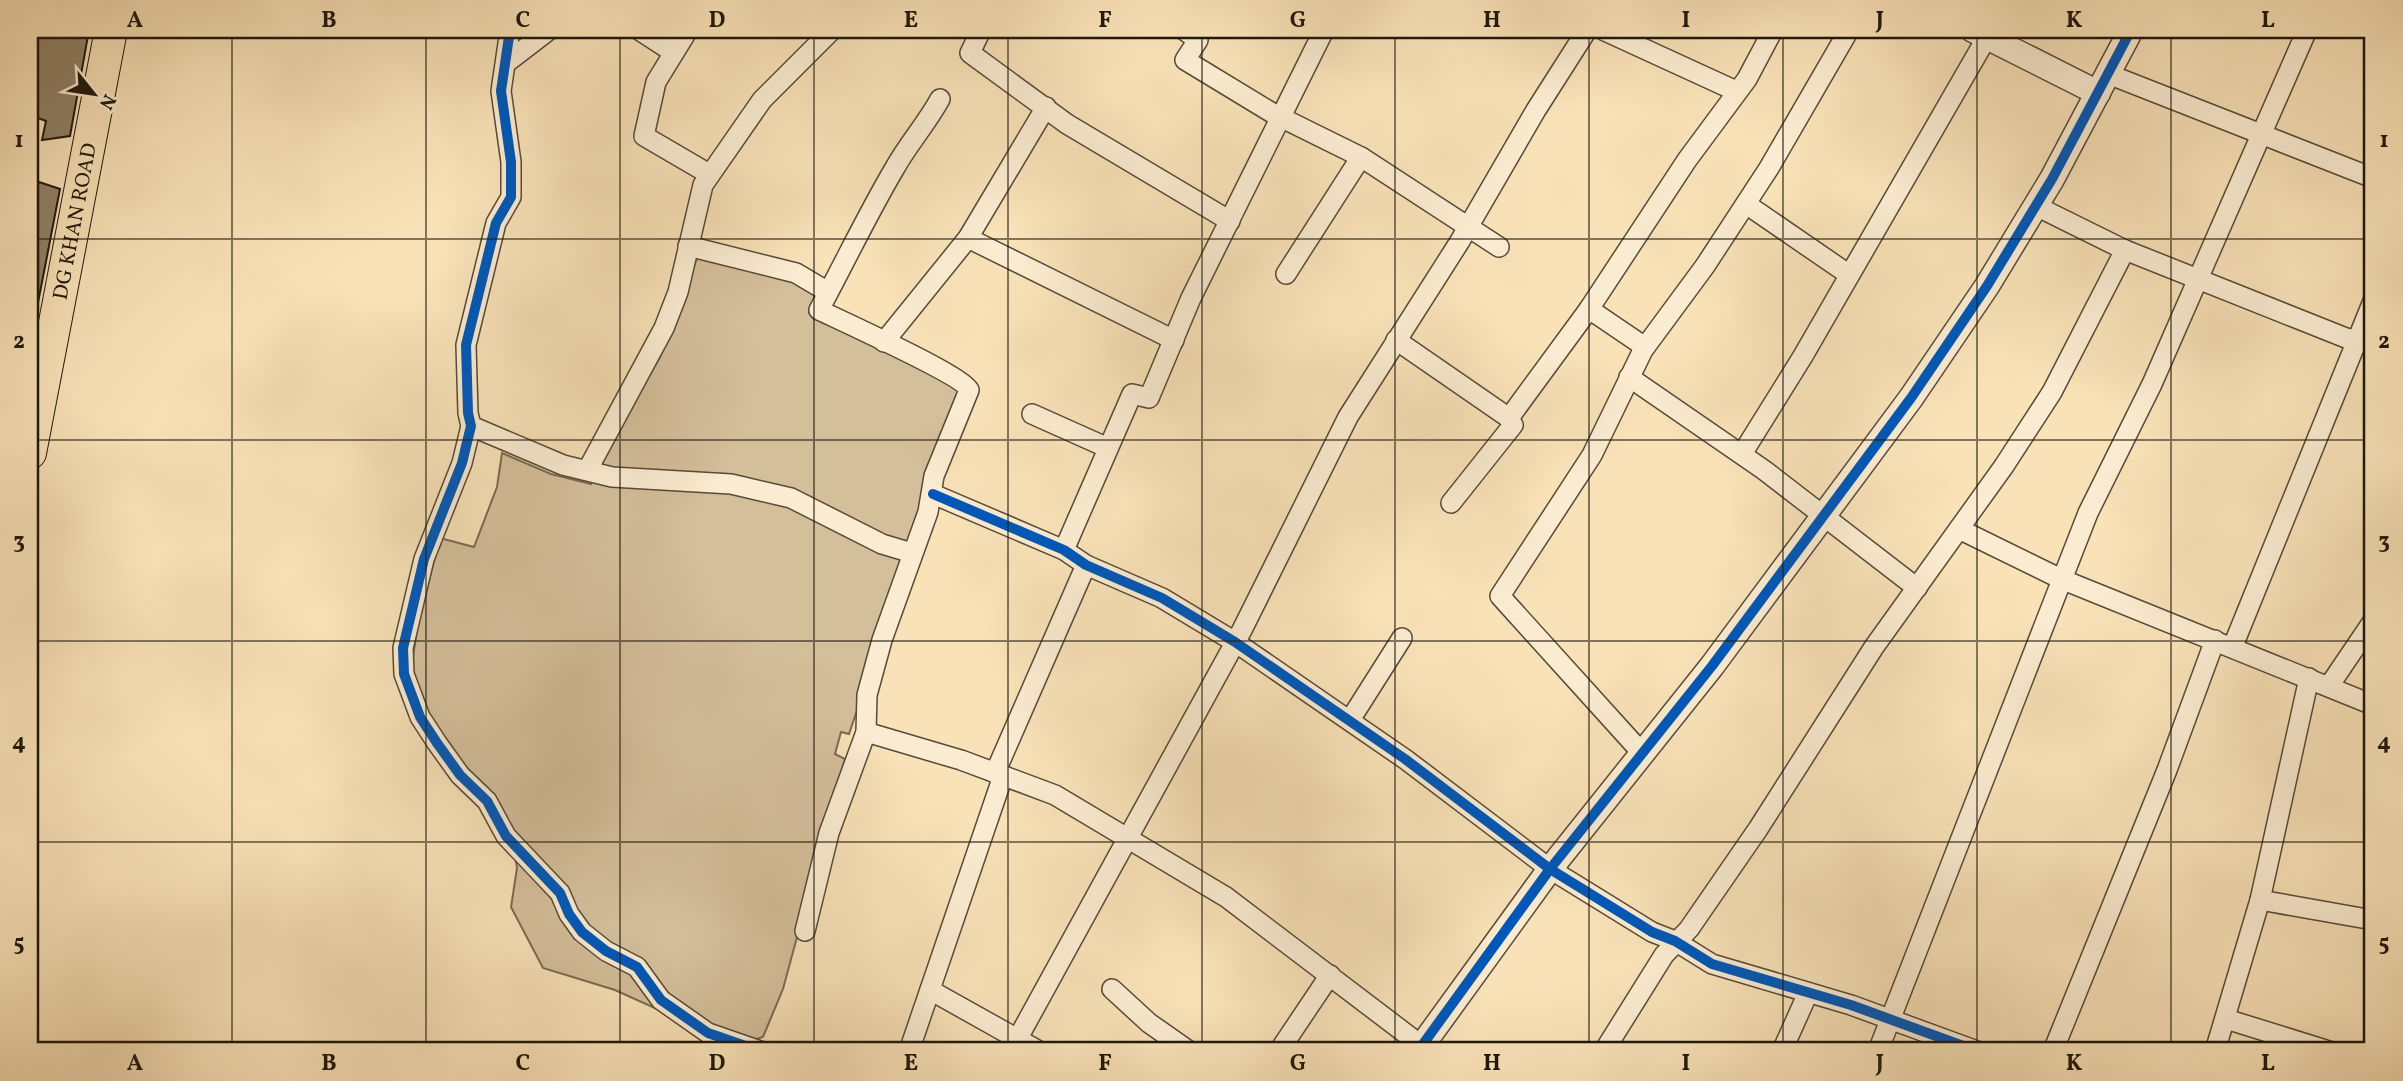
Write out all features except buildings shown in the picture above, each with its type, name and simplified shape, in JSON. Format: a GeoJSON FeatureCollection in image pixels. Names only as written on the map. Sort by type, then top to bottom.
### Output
{"type":"FeatureCollection","features":[{"type":"Feature","properties":{"kind":"main road","name":"DG KHAN ROAD"},"geometry":{"type":"LineString","coordinates":[[30,453],[111,30]]}},
{"type":"Feature","properties":{"kind":"street"},"geometry":{"type":"LineString","coordinates":[[510,30],[502,92],[511,162],[511,197],[496,223],[466,345],[468,413],[471,426],[462,463],[424,559],[403,648],[404,674],[420,717],[460,775],[488,801],[506,836],[560,893],[569,914],[582,932],[606,951],[637,967],[661,1000],[708,1033],[760,1051]]}},
{"type":"Feature","properties":{"kind":"street"},"geometry":{"type":"LineString","coordinates":[[506,64],[549,30]]}},
{"type":"Feature","properties":{"kind":"street"},"geometry":{"type":"LineString","coordinates":[[639,30],[673,52]]}},
{"type":"Feature","properties":{"kind":"street"},"geometry":{"type":"LineString","coordinates":[[688,30],[656,82],[644,136],[709,174]]}},
{"type":"Feature","properties":{"kind":"street"},"geometry":{"type":"LineString","coordinates":[[588,469],[664,328],[678,292],[702,184],[762,100],[832,30]]}},
{"type":"Feature","properties":{"kind":"street"},"geometry":{"type":"LineString","coordinates":[[981,30],[970,53],[1067,124],[1230,221]]}},
{"type":"Feature","properties":{"kind":"street"},"geometry":{"type":"LineString","coordinates":[[1184,30],[1198,40],[1185,61],[1280,117],[1362,157],[1499,247]]}},
{"type":"Feature","properties":{"kind":"street"},"geometry":{"type":"LineString","coordinates":[[1064,550],[1132,394],[1149,398],[1191,298],[1324,30]]}},
{"type":"Feature","properties":{"kind":"street"},"geometry":{"type":"LineString","coordinates":[[1018,1038],[1235,642],[1348,417],[1468,227],[1587,30]]}},
{"type":"Feature","properties":{"kind":"street"},"geometry":{"type":"LineString","coordinates":[[1603,30],[1736,91]]}},
{"type":"Feature","properties":{"kind":"street"},"geometry":{"type":"LineString","coordinates":[[1510,418],[1589,309],[1736,91],[1747,79],[1773,30]]}},
{"type":"Feature","properties":{"kind":"street"},"geometry":{"type":"LineString","coordinates":[[1642,753],[1500,596],[1592,455],[1645,347],[1705,266],[1746,204],[1813,96],[1849,30]]}},
{"type":"Feature","properties":{"kind":"street"},"geometry":{"type":"LineString","coordinates":[[866,732],[999,774],[1055,795],[1226,897],[1330,975],[1420,1049],[1550,869],[1712,666],[1911,398],[2036,206],[2131,30]]}},
{"type":"Feature","properties":{"kind":"street"},"geometry":{"type":"LineString","coordinates":[[1878,1051],[2088,513],[2199,280],[2307,30]]}},
{"type":"Feature","properties":{"kind":"street"},"geometry":{"type":"LineString","coordinates":[[1742,454],[1803,356],[1981,33],[2103,83],[2263,136],[2373,178]]}},
{"type":"Feature","properties":{"kind":"street"},"geometry":{"type":"LineString","coordinates":[[805,931],[829,833],[866,732],[867,695],[882,640],[933,494],[934,476],[969,387],[819,310],[883,187],[926,125],[940,99]]}},
{"type":"Feature","properties":{"kind":"street"},"geometry":{"type":"LineString","coordinates":[[884,342],[968,238],[1046,107]]}},
{"type":"Feature","properties":{"kind":"street"},"geometry":{"type":"LineString","coordinates":[[1286,274],[1362,157]]}},
{"type":"Feature","properties":{"kind":"street"},"geometry":{"type":"LineString","coordinates":[[1746,204],[1848,274]]}},
{"type":"Feature","properties":{"kind":"street"},"geometry":{"type":"LineString","coordinates":[[2036,206],[2125,250],[2365,343]]}},
{"type":"Feature","properties":{"kind":"street"},"geometry":{"type":"LineString","coordinates":[[968,238],[1174,340]]}},
{"type":"Feature","properties":{"kind":"street"},"geometry":{"type":"LineString","coordinates":[[688,246],[796,273],[828,292]]}},
{"type":"Feature","properties":{"kind":"street"},"geometry":{"type":"LineString","coordinates":[[1604,1051],[1675,941],[1689,929],[1874,647],[1959,529],[2052,392],[2125,250]]}},
{"type":"Feature","properties":{"kind":"street"},"geometry":{"type":"LineString","coordinates":[[2053,1051],[2167,770],[2365,343],[2373,301]]}},
{"type":"Feature","properties":{"kind":"street"},"geometry":{"type":"LineString","coordinates":[[1589,309],[1645,347]]}},
{"type":"Feature","properties":{"kind":"street"},"geometry":{"type":"LineString","coordinates":[[1396,340],[1510,418],[1513,425],[1451,503]]}},
{"type":"Feature","properties":{"kind":"street"},"geometry":{"type":"LineString","coordinates":[[1629,377],[1742,454],[1917,588]]}},
{"type":"Feature","properties":{"kind":"street"},"geometry":{"type":"LineString","coordinates":[[1032,414],[1108,448]]}},
{"type":"Feature","properties":{"kind":"street"},"geometry":{"type":"LineString","coordinates":[[471,426],[563,465],[612,477],[731,484],[791,498],[882,544],[912,553]]}},
{"type":"Feature","properties":{"kind":"street"},"geometry":{"type":"LineString","coordinates":[[933,494],[1064,550],[1086,565],[1162,598],[1235,642],[1350,720],[1550,869],[1652,932],[1675,941],[1712,964],[1889,1018],[1977,1051]]}},
{"type":"Feature","properties":{"kind":"street"},"geometry":{"type":"LineString","coordinates":[[1959,529],[2061,579],[2373,705]]}},
{"type":"Feature","properties":{"kind":"street"},"geometry":{"type":"LineString","coordinates":[[909,1051],[999,774],[1086,565]]}},
{"type":"Feature","properties":{"kind":"street"},"geometry":{"type":"LineString","coordinates":[[2329,686],[2373,621]]}},
{"type":"Feature","properties":{"kind":"street"},"geometry":{"type":"LineString","coordinates":[[1350,720],[1402,638]]}},
{"type":"Feature","properties":{"kind":"street"},"geometry":{"type":"LineString","coordinates":[[2215,1051],[2260,900],[2309,678]]}},
{"type":"Feature","properties":{"kind":"street"},"geometry":{"type":"LineString","coordinates":[[2260,900],[2373,920]]}},
{"type":"Feature","properties":{"kind":"street"},"geometry":{"type":"LineString","coordinates":[[1279,1051],[1330,975]]}},
{"type":"Feature","properties":{"kind":"street"},"geometry":{"type":"LineString","coordinates":[[1112,989],[1149,1023],[1189,1051]]}},
{"type":"Feature","properties":{"kind":"street"},"geometry":{"type":"LineString","coordinates":[[930,990],[1039,1051]]}},
{"type":"Feature","properties":{"kind":"street"},"geometry":{"type":"LineString","coordinates":[[1782,1051],[1808,993]]}},
{"type":"Feature","properties":{"kind":"street"},"geometry":{"type":"LineString","coordinates":[[2225,1019],[2329,1051]]}},
{"type":"Feature","properties":{"kind":"shaded area"},"geometry":{"type":"Polygon","coordinates":[[[697,258],[746,265],[788,279],[817,295],[809,313],[965,390],[849,734],[841,732],[835,754],[845,759],[783,989],[763,1037],[753,1040],[679,1019],[615,990],[543,968],[511,907],[517,868],[510,827],[461,769],[416,693],[411,671],[418,623],[440,538],[474,547],[497,487],[502,453],[551,474],[591,484],[616,431],[660,357],[697,258]]]}},
{"type":"Feature","properties":{"kind":"cycle path"},"geometry":{"type":"LineString","coordinates":[[510,30],[501,91],[511,162],[511,197],[496,223],[466,345],[468,413],[471,426],[462,463],[424,559],[403,648],[404,674],[420,717],[437,743],[460,775],[487,801],[506,836],[560,893],[569,914],[582,932],[606,951],[637,967],[661,1000],[708,1033],[760,1051]]}},
{"type":"Feature","properties":{"kind":"cycle path"},"geometry":{"type":"LineString","coordinates":[[1418,1051],[1550,869],[1712,666],[1911,398],[1987,286],[2052,179],[2131,30]]}},
{"type":"Feature","properties":{"kind":"cycle path"},"geometry":{"type":"LineString","coordinates":[[933,494],[1064,550],[1086,565],[1162,598],[1235,642],[1405,759],[1550,869],[1652,932],[1675,941],[1712,964],[1851,1005],[1977,1051]]}}]}
